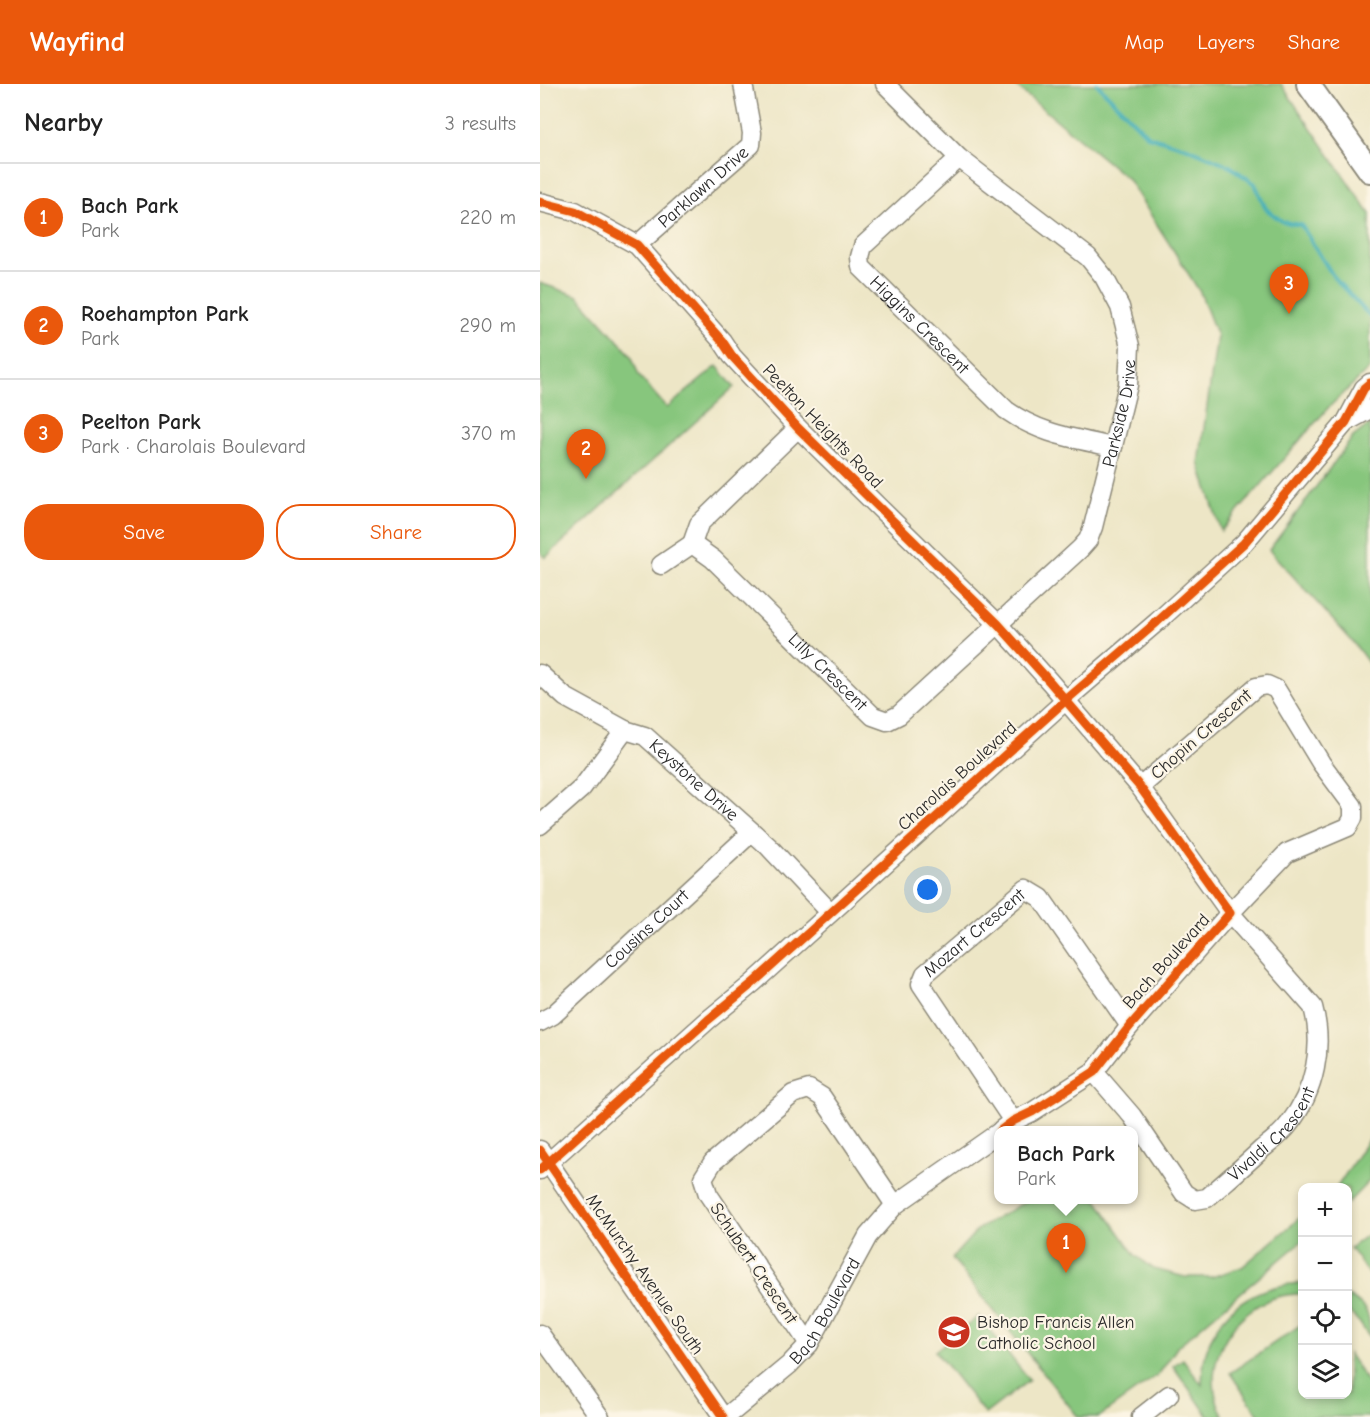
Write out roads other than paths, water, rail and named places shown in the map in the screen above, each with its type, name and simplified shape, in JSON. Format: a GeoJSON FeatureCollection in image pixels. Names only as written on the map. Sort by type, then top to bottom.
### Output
{"type":"FeatureCollection","features":[{"type":"Feature","properties":{"kind":"main road"},"geometry":{"type":"LineString","coordinates":[[1308,84],[1370,171]]}},
{"type":"Feature","properties":{"kind":"street","name":"Parklawn Drive"},"geometry":{"type":"LineString","coordinates":[[637,245],[751,146],[752,133],[743,84]]}},
{"type":"Feature","properties":{"kind":"street","name":"Parkside Drive"},"geometry":{"type":"LineString","coordinates":[[885,84],[959,158],[1088,257],[1104,277],[1120,307],[1130,346],[1128,385],[1088,540],[998,624]]}},
{"type":"Feature","properties":{"kind":"street","name":"Higgins Crescent"},"geometry":{"type":"LineString","coordinates":[[959,158],[863,246],[860,257],[861,267],[1006,410],[1024,423],[1043,431],[1113,447]]}},
{"type":"Feature","properties":{"kind":"street","name":"Peelton Heights Road"},"geometry":{"type":"LineString","coordinates":[[540,202],[575,211],[637,245],[722,341],[732,356],[798,428],[998,624],[1066,700]]}},
{"type":"Feature","properties":{"kind":"street","name":"Charolais Boulevard"},"geometry":{"type":"LineString","coordinates":[[543,1161],[753,983],[1066,700],[1244,543],[1346,422],[1367,386]]}},
{"type":"Feature","properties":{"kind":"street","name":"Charolais Boulevard"},"geometry":{"type":"LineString","coordinates":[[1346,422],[1370,409]]}},
{"type":"Feature","properties":{"kind":"street"},"geometry":{"type":"LineString","coordinates":[[661,565],[692,544],[699,524],[798,428]]}},
{"type":"Feature","properties":{"kind":"street","name":"Lilly Crescent"},"geometry":{"type":"LineString","coordinates":[[692,544],[713,559],[873,716],[887,721],[899,715],[998,624]]}},
{"type":"Feature","properties":{"kind":"street","name":"Keystone Drive"},"geometry":{"type":"LineString","coordinates":[[540,674],[565,697],[625,730],[645,736],[768,846],[830,912]]}},
{"type":"Feature","properties":{"kind":"street","name":"Chopin Crescent"},"geometry":{"type":"LineString","coordinates":[[1140,788],[1256,687],[1267,686],[1276,689],[1321,763],[1353,806],[1353,818],[1348,827],[1287,853],[1230,913]]}},
{"type":"Feature","properties":{"kind":"street","name":"Bach Boulevard"},"geometry":{"type":"LineString","coordinates":[[1008,1126],[1094,1072],[1130,1026],[1230,913],[1140,788],[1066,700]]}},
{"type":"Feature","properties":{"kind":"street"},"geometry":{"type":"LineString","coordinates":[[540,825],[582,788],[625,730]]}},
{"type":"Feature","properties":{"kind":"street","name":"Cousins Court"},"geometry":{"type":"LineString","coordinates":[[540,1022],[553,1015],[752,832]]}},
{"type":"Feature","properties":{"kind":"street","name":"Mozart Crescent"},"geometry":{"type":"LineString","coordinates":[[1003,1126],[921,984],[925,974],[1026,889],[1041,898],[1130,1026]]}},
{"type":"Feature","properties":{"kind":"street","name":"Vivaldi Crescent"},"geometry":{"type":"LineString","coordinates":[[1094,1072],[1132,1116],[1184,1193],[1195,1200],[1207,1198],[1288,1125],[1303,1102],[1314,1075],[1319,1042],[1313,1007],[1230,913]]}},
{"type":"Feature","properties":{"kind":"street","name":"Schubert Crescent"},"geometry":{"type":"LineString","coordinates":[[808,1344],[708,1194],[703,1178],[713,1162],[792,1094],[809,1089],[822,1097],[895,1205]]}},
{"type":"Feature","properties":{"kind":"street","name":"Bach Boulevard"},"geometry":{"type":"LineString","coordinates":[[724,1417],[789,1365],[808,1344],[868,1236],[895,1205],[994,1135]]}},
{"type":"Feature","properties":{"kind":"street","name":"McMurchy Avenue South"},"geometry":{"type":"LineString","coordinates":[[543,1161],[724,1417]]}},
{"type":"Feature","properties":{"kind":"street"},"geometry":{"type":"LineString","coordinates":[[540,1334],[600,1417]]}},
{"type":"Feature","properties":{"kind":"street"},"geometry":{"type":"LineString","coordinates":[[1141,1417],[1169,1395]]}},
{"type":"Feature","properties":{"kind":"waterway"},"geometry":{"type":"LineString","coordinates":[[1097,84],[1148,136],[1185,147],[1228,165],[1255,184],[1266,209],[1283,222],[1301,225],[1335,279],[1370,316]]}},
{"type":"Feature","properties":{"kind":"place","name":"Peelton Park"},"geometry":{"type":"Point","coordinates":[1289,314]}},
{"type":"Feature","properties":{"kind":"place","name":"Roehampton Park"},"geometry":{"type":"Point","coordinates":[586,479]}},
{"type":"Feature","properties":{"kind":"place","name":"Bach Park"},"geometry":{"type":"Point","coordinates":[1066,1273]}},
{"type":"Feature","properties":{"kind":"place","name":"Bishop Francis Allen Catholic School"},"geometry":{"type":"Point","coordinates":[954,1332]}}]}
